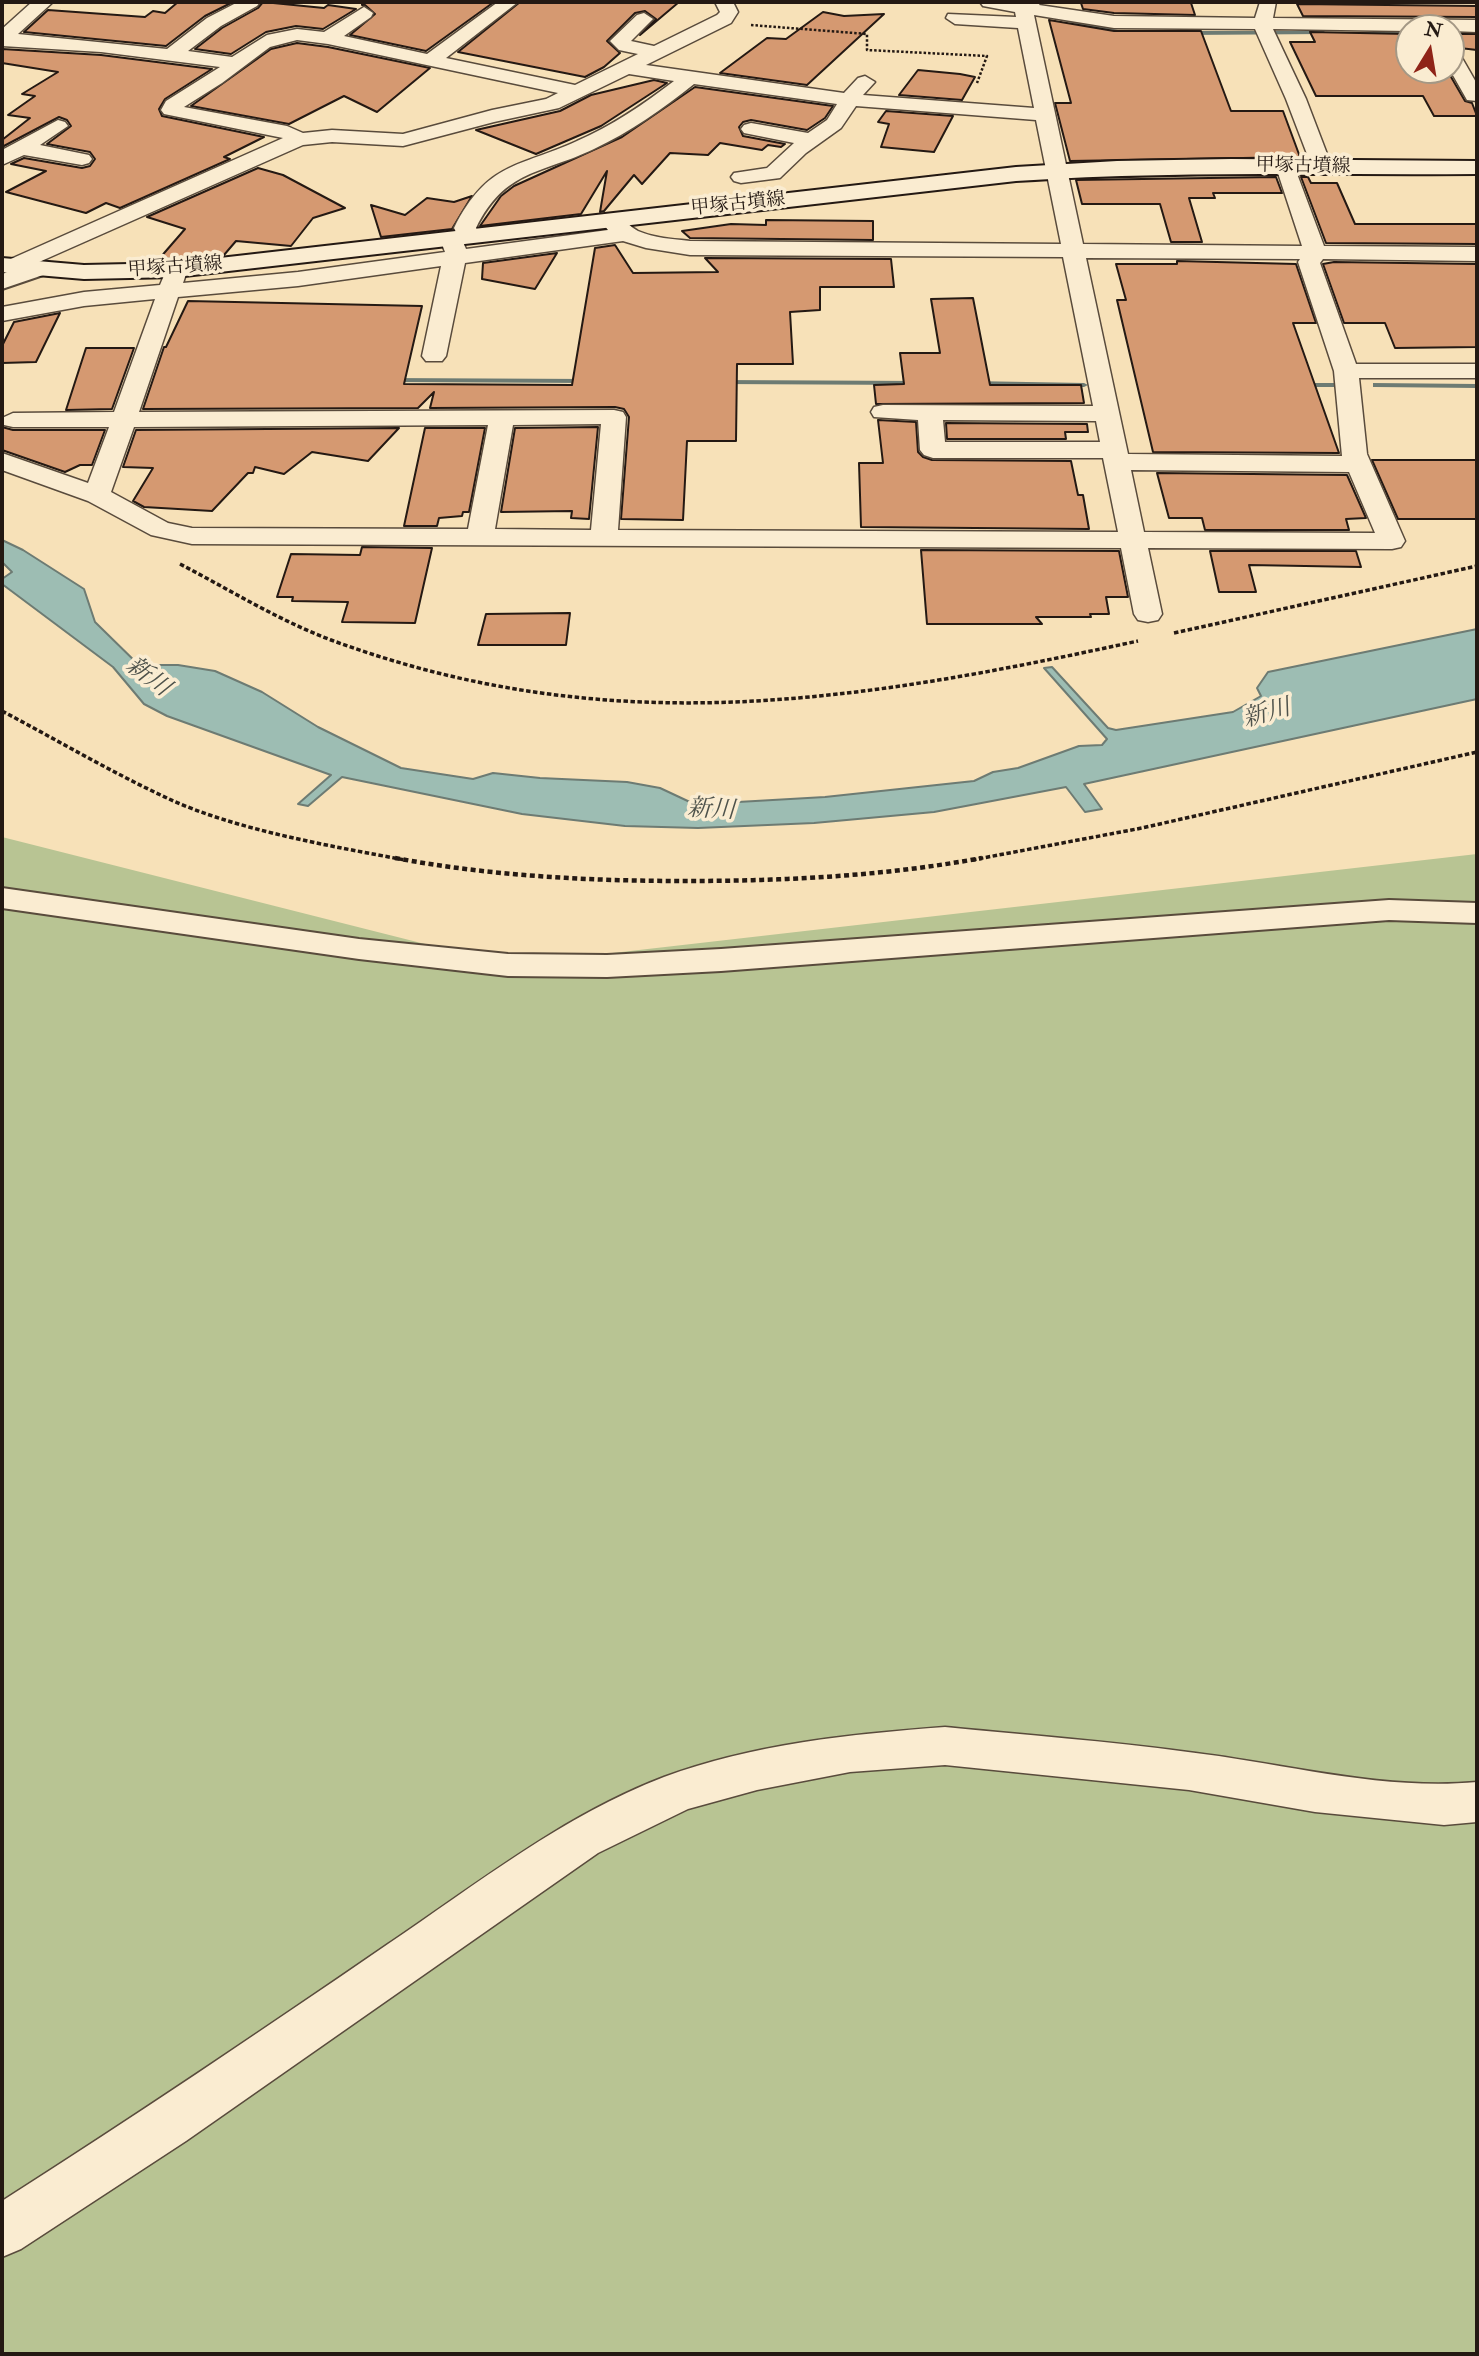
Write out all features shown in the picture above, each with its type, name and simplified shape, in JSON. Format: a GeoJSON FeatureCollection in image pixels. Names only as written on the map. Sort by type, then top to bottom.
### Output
{"type":"FeatureCollection","features":[{"type":"Feature","properties":{"kind":"main road","name":"甲塚古墳線"},"geometry":{"type":"LineString","coordinates":[[5,271],[38,269],[173,281],[459,244],[617,227],[790,199],[1056,171],[1206,166],[1477,168]]}},
{"type":"Feature","properties":{"kind":"main road"},"geometry":{"type":"LineString","coordinates":[[2,898],[372,950],[508,965],[607,966],[721,960],[1389,910],[1477,913]]}},
{"type":"Feature","properties":{"kind":"street"},"geometry":{"type":"LineString","coordinates":[[2,39],[29,12],[44,2]]}},
{"type":"Feature","properties":{"kind":"street"},"geometry":{"type":"LineString","coordinates":[[172,55],[214,22],[251,2]]}},
{"type":"Feature","properties":{"kind":"street"},"geometry":{"type":"LineString","coordinates":[[431,60],[509,2]]}},
{"type":"Feature","properties":{"kind":"street"},"geometry":{"type":"LineString","coordinates":[[5,271],[299,139],[332,136],[403,140],[552,104],[717,23],[729,12],[724,2]]}},
{"type":"Feature","properties":{"kind":"street"},"geometry":{"type":"LineString","coordinates":[[989,2],[1027,11],[1114,22],[1395,27]]}},
{"type":"Feature","properties":{"kind":"street"},"geometry":{"type":"LineString","coordinates":[[1268,2],[1262,25],[1296,99],[1322,167]]}},
{"type":"Feature","properties":{"kind":"street"},"geometry":{"type":"LineString","coordinates":[[955,18],[1027,11]]}},
{"type":"Feature","properties":{"kind":"street"},"geometry":{"type":"LineString","coordinates":[[1027,11],[1044,114],[1075,250],[1148,614]]}},
{"type":"Feature","properties":{"kind":"street"},"geometry":{"type":"LineString","coordinates":[[328,38],[364,13]]}},
{"type":"Feature","properties":{"kind":"street"},"geometry":{"type":"LineString","coordinates":[[643,19],[619,41],[626,46],[655,52]]}},
{"type":"Feature","properties":{"kind":"street"},"geometry":{"type":"LineString","coordinates":[[299,139],[274,129],[171,110],[173,105],[272,38],[294,34],[328,38],[574,91]]}},
{"type":"Feature","properties":{"kind":"street"},"geometry":{"type":"LineString","coordinates":[[2,39],[234,63]]}},
{"type":"Feature","properties":{"kind":"street"},"geometry":{"type":"LineString","coordinates":[[110,67],[137,51]]}},
{"type":"Feature","properties":{"kind":"street"},"geometry":{"type":"LineString","coordinates":[[624,67],[850,99],[949,109],[1044,114]]}},
{"type":"Feature","properties":{"kind":"street"},"geometry":{"type":"LineString","coordinates":[[543,84],[563,71]]}},
{"type":"Feature","properties":{"kind":"street"},"geometry":{"type":"LineString","coordinates":[[434,356],[459,244],[468,219],[491,189],[506,175],[535,162],[587,145],[649,110],[690,78]]}},
{"type":"Feature","properties":{"kind":"street"},"geometry":{"type":"LineString","coordinates":[[741,177],[773,174],[834,124],[850,99],[868,79]]}},
{"type":"Feature","properties":{"kind":"street"},"geometry":{"type":"LineString","coordinates":[[1465,80],[1474,96]]}},
{"type":"Feature","properties":{"kind":"street"},"geometry":{"type":"LineString","coordinates":[[751,129],[780,125],[810,142],[825,141],[856,127]]}},
{"type":"Feature","properties":{"kind":"street"},"geometry":{"type":"LineString","coordinates":[[2,159],[58,126]]}},
{"type":"Feature","properties":{"kind":"street"},"geometry":{"type":"LineString","coordinates":[[20,148],[82,159]]}},
{"type":"Feature","properties":{"kind":"street"},"geometry":{"type":"LineString","coordinates":[[749,155],[773,174],[790,199]]}},
{"type":"Feature","properties":{"kind":"street"},"geometry":{"type":"LineString","coordinates":[[1286,167],[1316,254]]}},
{"type":"Feature","properties":{"kind":"street"},"geometry":{"type":"LineString","coordinates":[[617,227],[641,240],[690,248],[1477,254]]}},
{"type":"Feature","properties":{"kind":"street"},"geometry":{"type":"LineString","coordinates":[[2,461],[97,495],[160,529],[192,536],[1392,541],[1354,454],[1346,370],[1309,261],[1316,254]]}},
{"type":"Feature","properties":{"kind":"street"},"geometry":{"type":"LineString","coordinates":[[2,314],[173,281]]}},
{"type":"Feature","properties":{"kind":"street"},"geometry":{"type":"LineString","coordinates":[[97,495],[173,281]]}},
{"type":"Feature","properties":{"kind":"street"},"geometry":{"type":"LineString","coordinates":[[1346,370],[1477,371]]}},
{"type":"Feature","properties":{"kind":"street"},"geometry":{"type":"LineString","coordinates":[[883,412],[1107,414]]}},
{"type":"Feature","properties":{"kind":"street"},"geometry":{"type":"LineString","coordinates":[[930,412],[933,450],[1358,464]]}},
{"type":"Feature","properties":{"kind":"street"},"geometry":{"type":"LineString","coordinates":[[13,419],[614,417],[604,538]]}},
{"type":"Feature","properties":{"kind":"street"},"geometry":{"type":"LineString","coordinates":[[480,537],[502,418]]}},
{"type":"Feature","properties":{"kind":"street"},"geometry":{"type":"LineString","coordinates":[[2,2231],[168,2124],[581,1839],[678,1792],[757,1771],[850,1753],[945,1746],[1189,1771],[1315,1792],[1444,1805],[1477,1802]]}},
{"type":"Feature","properties":{"kind":"path"},"geometry":{"type":"LineString","coordinates":[[717,23],[867,34],[867,50],[987,56],[984,70],[974,89],[959,106],[949,109]]}},
{"type":"Feature","properties":{"kind":"path"},"geometry":{"type":"LineString","coordinates":[[179,563],[328,639],[382,658],[439,674],[542,692],[640,704],[731,705],[888,687],[1066,657],[1147,639]]}},
{"type":"Feature","properties":{"kind":"path"},"geometry":{"type":"LineString","coordinates":[[1174,633],[1477,566]]}},
{"type":"Feature","properties":{"kind":"path"},"geometry":{"type":"LineString","coordinates":[[2,711],[169,799],[226,819],[326,845],[421,863],[516,876],[633,881],[756,881],[940,866],[1142,828],[1477,752]]}},
{"type":"Feature","properties":{"kind":"green space"},"geometry":{"type":"Polygon","coordinates":[[[2,837],[508,965],[1477,854],[1477,2354],[2,2354],[2,837]]]}},
{"type":"Feature","properties":{"kind":"water","name":"新川"},"geometry":{"type":"Polygon","coordinates":[[[2,540],[23,550],[84,589],[95,622],[147,673],[158,665],[215,671],[262,692],[318,727],[401,768],[473,779],[493,773],[627,782],[660,788],[692,803],[825,797],[974,781],[993,772],[1018,768],[1079,746],[1102,745],[1107,739],[1044,668],[1052,667],[1108,728],[1116,730],[1233,712],[1261,696],[1257,688],[1268,672],[1477,629],[1477,699],[1084,784],[1102,809],[1085,812],[1066,787],[934,812],[814,823],[698,828],[625,826],[522,814],[342,777],[308,806],[298,804],[331,775],[167,716],[144,704],[113,667],[2,584],[2,579],[12,572],[2,562],[2,540]]]}},
{"type":"Feature","properties":{"kind":"building"},"geometry":{"type":"Polygon","coordinates":[[[178,2],[233,2],[205,16],[166,46],[24,32],[48,10],[145,17],[153,11],[165,13],[178,2]]]}},
{"type":"Feature","properties":{"kind":"building"},"geometry":{"type":"Polygon","coordinates":[[[263,2],[356,9],[323,29],[296,26],[266,32],[231,54],[195,49],[263,2]]]}},
{"type":"Feature","properties":{"kind":"building"},"geometry":{"type":"Polygon","coordinates":[[[362,2],[494,2],[426,51],[350,35],[375,14],[362,5],[362,2]]]}},
{"type":"Feature","properties":{"kind":"building"},"geometry":{"type":"Polygon","coordinates":[[[520,2],[679,2],[640,35],[656,19],[645,11],[635,13],[607,41],[620,53],[604,67],[585,77],[458,52],[520,2]]]}},
{"type":"Feature","properties":{"kind":"building"},"geometry":{"type":"Polygon","coordinates":[[[1081,3],[1191,3],[1195,15],[1114,13],[1083,9],[1081,3]]]}},
{"type":"Feature","properties":{"kind":"building"},"geometry":{"type":"Polygon","coordinates":[[[1297,4],[1477,6],[1477,17],[1465,17],[1465,14],[1303,16],[1297,4]]]}},
{"type":"Feature","properties":{"kind":"building"},"geometry":{"type":"Polygon","coordinates":[[[823,12],[844,16],[884,14],[807,85],[720,73],[767,38],[786,39],[823,12]]]}},
{"type":"Feature","properties":{"kind":"building"},"geometry":{"type":"Polygon","coordinates":[[[1049,20],[1114,31],[1201,31],[1231,111],[1283,111],[1300,157],[1070,161],[1055,103],[1071,103],[1049,20]]]}},
{"type":"Feature","properties":{"kind":"building"},"geometry":{"type":"Polygon","coordinates":[[[1310,32],[1395,34],[1395,84],[1455,84],[1465,101],[1472,103],[1477,116],[1434,116],[1423,96],[1316,96],[1290,42],[1315,42],[1310,32]]]}},
{"type":"Feature","properties":{"kind":"building"},"geometry":{"type":"Polygon","coordinates":[[[1465,34],[1477,34],[1477,50],[1465,49],[1465,34]]]}},
{"type":"Feature","properties":{"kind":"building"},"geometry":{"type":"Polygon","coordinates":[[[297,43],[430,68],[377,112],[344,96],[289,124],[191,106],[271,49],[297,43]]]}},
{"type":"Feature","properties":{"kind":"building"},"geometry":{"type":"Polygon","coordinates":[[[2,49],[101,55],[212,69],[165,99],[159,109],[162,116],[264,137],[224,157],[230,159],[120,208],[106,203],[86,213],[6,192],[46,171],[11,164],[24,158],[82,168],[90,166],[95,159],[90,152],[47,144],[71,126],[67,120],[59,117],[2,147],[2,140],[30,118],[8,115],[35,96],[22,94],[58,72],[2,63],[2,49]]]}},
{"type":"Feature","properties":{"kind":"building"},"geometry":{"type":"Polygon","coordinates":[[[918,70],[975,77],[962,100],[899,95],[918,70]]]}},
{"type":"Feature","properties":{"kind":"building"},"geometry":{"type":"Polygon","coordinates":[[[654,80],[667,83],[601,126],[536,154],[476,130],[560,111],[591,95],[654,80]]]}},
{"type":"Feature","properties":{"kind":"building"},"geometry":{"type":"Polygon","coordinates":[[[695,87],[833,106],[825,118],[807,130],[751,120],[743,122],[739,127],[743,136],[785,144],[781,147],[768,145],[762,150],[720,143],[708,155],[670,153],[642,184],[634,175],[604,211],[600,212],[607,171],[581,214],[480,226],[501,196],[514,186],[622,137],[695,87]]]}},
{"type":"Feature","properties":{"kind":"building"},"geometry":{"type":"Polygon","coordinates":[[[886,111],[953,116],[934,152],[881,147],[889,124],[878,122],[886,111]]]}},
{"type":"Feature","properties":{"kind":"building"},"geometry":{"type":"Polygon","coordinates":[[[258,168],[283,175],[345,208],[313,218],[291,246],[236,241],[224,255],[159,259],[185,229],[147,217],[258,168]]]}},
{"type":"Feature","properties":{"kind":"building"},"geometry":{"type":"Polygon","coordinates":[[[1276,177],[1282,193],[1213,193],[1215,198],[1189,198],[1202,242],[1171,242],[1160,204],[1082,204],[1076,180],[1276,177]]]}},
{"type":"Feature","properties":{"kind":"building"},"geometry":{"type":"Polygon","coordinates":[[[1301,177],[1308,177],[1311,183],[1337,183],[1355,224],[1477,224],[1477,244],[1326,243],[1301,177]]]}},
{"type":"Feature","properties":{"kind":"building"},"geometry":{"type":"Polygon","coordinates":[[[472,196],[452,229],[381,237],[371,205],[405,215],[427,198],[454,202],[472,196]]]}},
{"type":"Feature","properties":{"kind":"building"},"geometry":{"type":"Polygon","coordinates":[[[766,220],[873,221],[873,240],[690,238],[682,231],[731,224],[766,225],[766,220]]]}},
{"type":"Feature","properties":{"kind":"building"},"geometry":{"type":"Polygon","coordinates":[[[615,245],[633,273],[718,272],[705,258],[891,259],[894,287],[820,287],[820,310],[790,312],[793,364],[737,364],[736,441],[687,441],[683,520],[621,519],[629,417],[624,409],[615,407],[430,408],[434,392],[418,408],[143,409],[164,347],[188,301],[422,306],[404,384],[572,385],[595,248],[615,245]]]}},
{"type":"Feature","properties":{"kind":"building"},"geometry":{"type":"Polygon","coordinates":[[[557,253],[535,289],[482,279],[483,263],[557,253]]]}},
{"type":"Feature","properties":{"kind":"building"},"geometry":{"type":"Polygon","coordinates":[[[1177,261],[1296,264],[1316,323],[1293,323],[1339,453],[1153,452],[1117,300],[1126,300],[1116,264],[1177,264],[1177,261]]]}},
{"type":"Feature","properties":{"kind":"building"},"geometry":{"type":"Polygon","coordinates":[[[1323,264],[1477,264],[1477,347],[1395,348],[1385,323],[1344,323],[1323,264]]]}},
{"type":"Feature","properties":{"kind":"building"},"geometry":{"type":"Polygon","coordinates":[[[973,298],[990,385],[1081,385],[1084,403],[876,404],[874,385],[904,384],[900,353],[940,353],[931,299],[973,298]]]}},
{"type":"Feature","properties":{"kind":"building"},"geometry":{"type":"Polygon","coordinates":[[[60,313],[36,362],[2,363],[2,346],[14,322],[60,313]]]}},
{"type":"Feature","properties":{"kind":"building"},"geometry":{"type":"Polygon","coordinates":[[[86,348],[134,348],[112,409],[66,410],[86,348]]]}},
{"type":"Feature","properties":{"kind":"building"},"geometry":{"type":"Polygon","coordinates":[[[878,420],[916,422],[918,452],[932,460],[1071,461],[1078,495],[1083,495],[1089,529],[861,527],[859,463],[883,463],[878,420]]]}},
{"type":"Feature","properties":{"kind":"building"},"geometry":{"type":"Polygon","coordinates":[[[946,423],[1087,424],[1088,432],[1065,432],[1066,439],[947,439],[946,423]]]}},
{"type":"Feature","properties":{"kind":"building"},"geometry":{"type":"Polygon","coordinates":[[[2,427],[13,430],[105,430],[92,465],[80,465],[65,472],[2,450],[2,427]]]}},
{"type":"Feature","properties":{"kind":"building"},"geometry":{"type":"Polygon","coordinates":[[[598,427],[589,519],[571,518],[572,511],[501,512],[515,428],[598,427]]]}},
{"type":"Feature","properties":{"kind":"building"},"geometry":{"type":"Polygon","coordinates":[[[399,428],[368,461],[312,452],[284,474],[255,467],[253,473],[248,473],[212,511],[144,507],[133,501],[153,468],[123,467],[136,430],[399,428]]]}},
{"type":"Feature","properties":{"kind":"building"},"geometry":{"type":"Polygon","coordinates":[[[425,428],[485,428],[469,512],[463,512],[462,516],[439,518],[437,526],[404,526],[425,428]]]}},
{"type":"Feature","properties":{"kind":"building"},"geometry":{"type":"Polygon","coordinates":[[[1372,460],[1477,460],[1477,519],[1398,519],[1372,460]]]}},
{"type":"Feature","properties":{"kind":"building"},"geometry":{"type":"Polygon","coordinates":[[[1157,473],[1347,475],[1366,518],[1346,519],[1349,530],[1205,530],[1202,518],[1169,518],[1157,473]]]}},
{"type":"Feature","properties":{"kind":"building"},"geometry":{"type":"Polygon","coordinates":[[[362,547],[432,548],[415,623],[342,622],[348,602],[292,601],[293,597],[277,597],[291,554],[360,555],[362,547]]]}},
{"type":"Feature","properties":{"kind":"building"},"geometry":{"type":"Polygon","coordinates":[[[921,550],[1119,551],[1128,597],[1106,597],[1109,614],[1090,614],[1091,617],[1036,617],[1042,624],[927,624],[921,550]]]}},
{"type":"Feature","properties":{"kind":"building"},"geometry":{"type":"Polygon","coordinates":[[[1210,551],[1356,551],[1361,567],[1249,565],[1256,592],[1219,592],[1210,551]]]}},
{"type":"Feature","properties":{"kind":"building"},"geometry":{"type":"Polygon","coordinates":[[[570,613],[566,645],[478,645],[486,614],[570,613]]]}},
{"type":"Feature","properties":{"kind":"waterway"},"geometry":{"type":"LineString","coordinates":[[1040,14],[1118,32]]}},
{"type":"Feature","properties":{"kind":"waterway"},"geometry":{"type":"LineString","coordinates":[[1185,33],[1324,33]]}},
{"type":"Feature","properties":{"kind":"waterway"},"geometry":{"type":"LineString","coordinates":[[1363,33],[1395,34]]}},
{"type":"Feature","properties":{"kind":"waterway"},"geometry":{"type":"LineString","coordinates":[[1465,34],[1477,34]]}},
{"type":"Feature","properties":{"kind":"waterway"},"geometry":{"type":"LineString","coordinates":[[389,380],[588,381]]}},
{"type":"Feature","properties":{"kind":"waterway"},"geometry":{"type":"LineString","coordinates":[[721,382],[920,383]]}},
{"type":"Feature","properties":{"kind":"waterway"},"geometry":{"type":"LineString","coordinates":[[973,383],[1084,385]]}},
{"type":"Feature","properties":{"kind":"waterway"},"geometry":{"type":"LineString","coordinates":[[1301,385],[1334,385]]}},
{"type":"Feature","properties":{"kind":"waterway"},"geometry":{"type":"LineString","coordinates":[[1376,385],[1477,386]]}}]}
